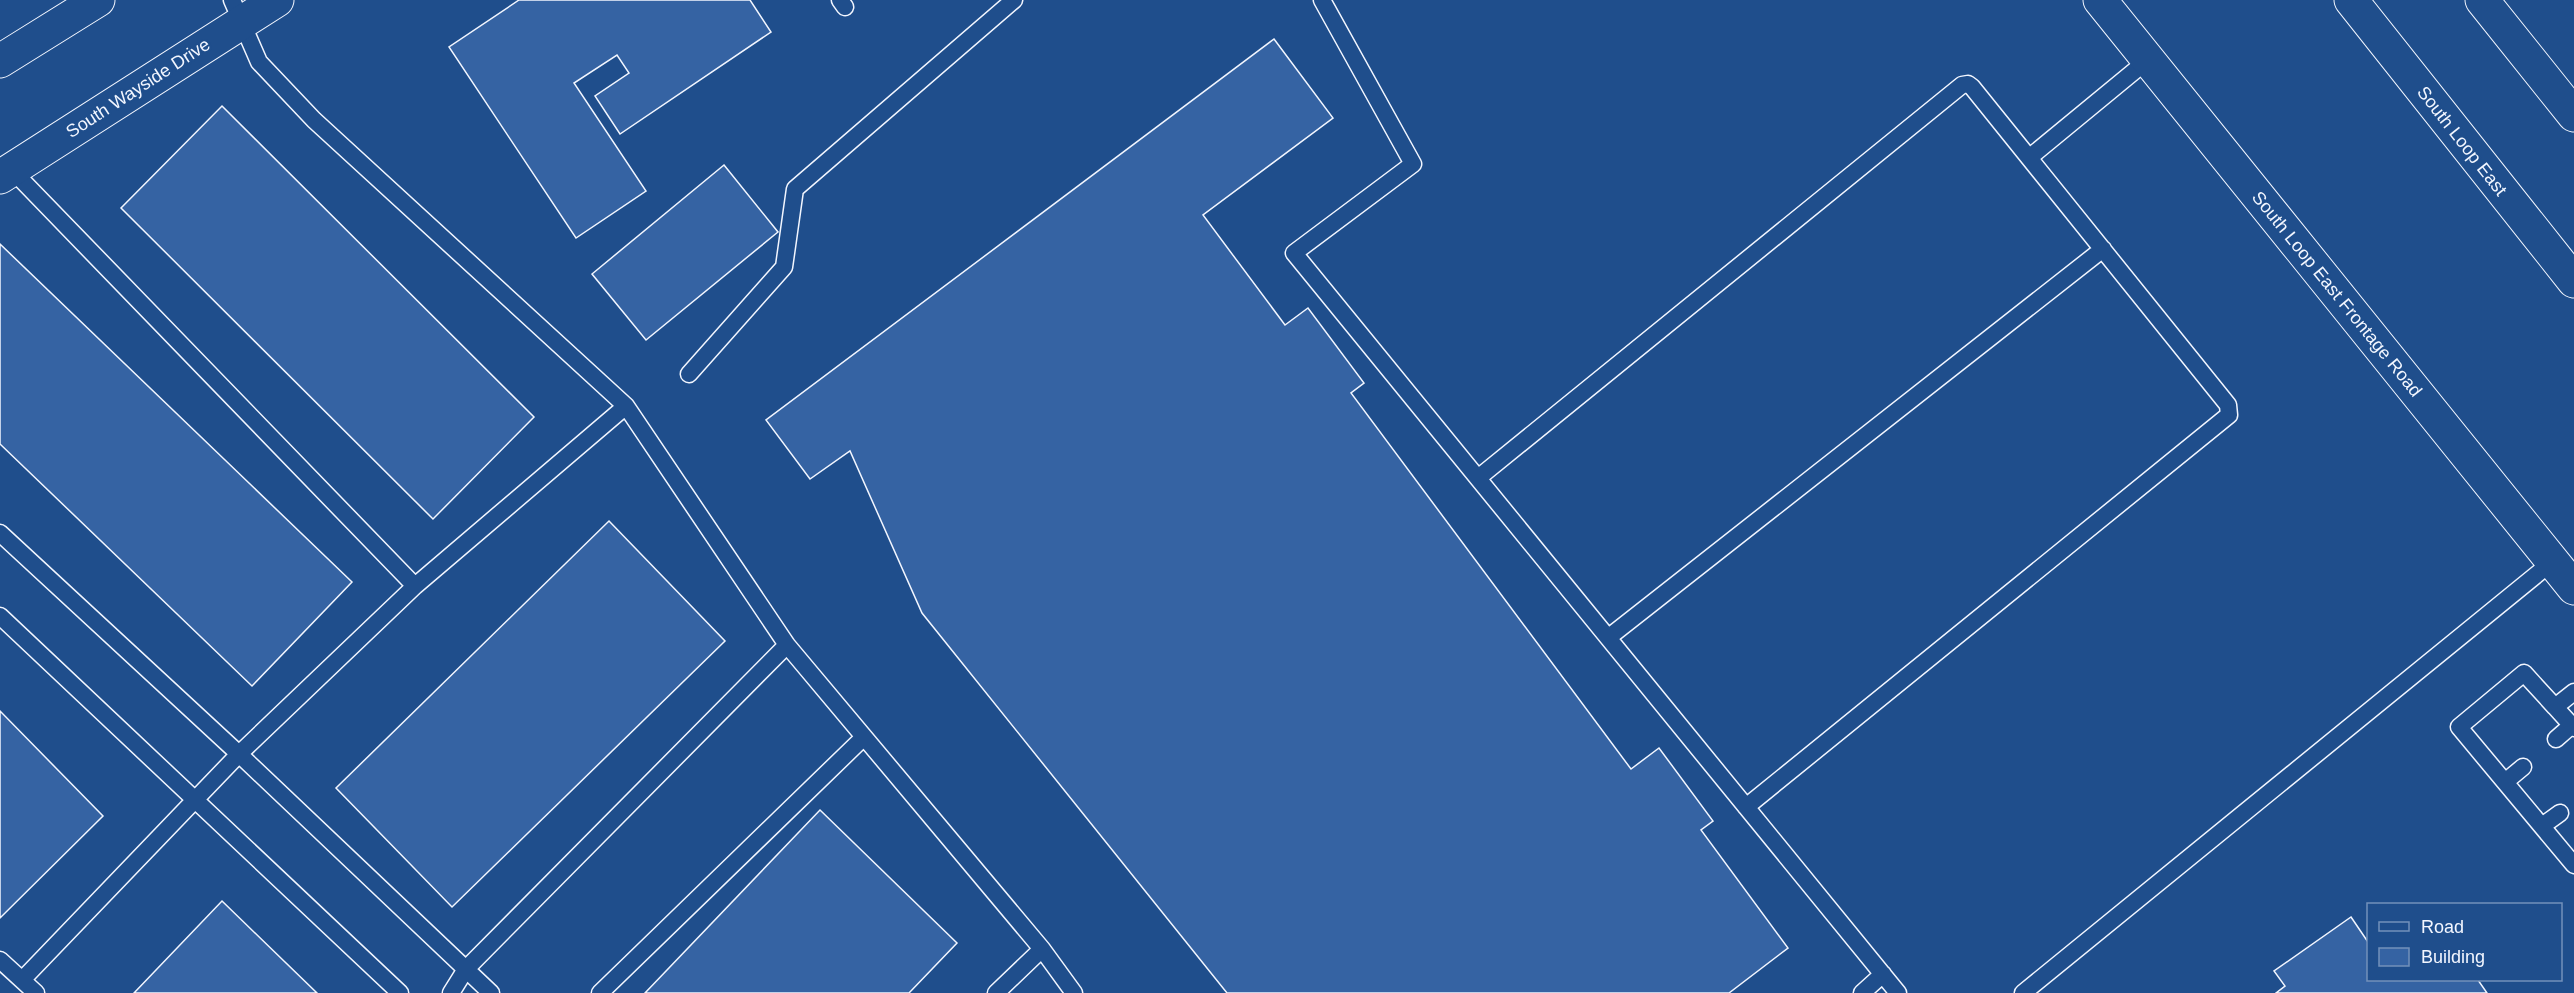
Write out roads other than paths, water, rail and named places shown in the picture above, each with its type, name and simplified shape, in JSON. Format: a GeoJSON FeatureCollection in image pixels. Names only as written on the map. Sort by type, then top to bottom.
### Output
{"type":"FeatureCollection","features":[{"type":"Feature","properties":{"kind":"main road"},"geometry":{"type":"LineString","coordinates":[[0,61],[98,0]]}},
{"type":"Feature","properties":{"kind":"main road","name":"South Wayside Drive"},"geometry":{"type":"LineString","coordinates":[[6,173],[236,11],[277,0]]}},
{"type":"Feature","properties":{"kind":"main road","name":"South Loop East Frontage Road"},"geometry":{"type":"LineString","coordinates":[[2100,0],[2574,588]]}},
{"type":"Feature","properties":{"kind":"main road","name":"South Loop East"},"geometry":{"type":"LineString","coordinates":[[2350,0],[2574,281]]}},
{"type":"Feature","properties":{"kind":"main road"},"geometry":{"type":"LineString","coordinates":[[2482,0],[2574,115]]}},
{"type":"Feature","properties":{"kind":"lane"},"geometry":{"type":"LineString","coordinates":[[689,374],[784,267],[795,189],[1014,0]]}},
{"type":"Feature","properties":{"kind":"lane"},"geometry":{"type":"LineString","coordinates":[[1322,0],[1413,164],[1294,253],[1898,993]]}},
{"type":"Feature","properties":{"kind":"lane"},"geometry":{"type":"LineString","coordinates":[[236,11],[260,62],[315,120],[627,406],[787,645],[1042,949],[1074,993]]}},
{"type":"Feature","properties":{"kind":"lane"},"geometry":{"type":"LineString","coordinates":[[2030,157],[2149,59]]}},
{"type":"Feature","properties":{"kind":"lane"},"geometry":{"type":"LineString","coordinates":[[1478,478],[1962,85],[1968,84],[1972,87],[2030,157],[2228,405],[2229,415],[1746,807]]}},
{"type":"Feature","properties":{"kind":"lane"},"geometry":{"type":"LineString","coordinates":[[6,173],[415,586]]}},
{"type":"Feature","properties":{"kind":"lane"},"geometry":{"type":"LineString","coordinates":[[1609,637],[2103,249]]}},
{"type":"Feature","properties":{"kind":"lane"},"geometry":{"type":"LineString","coordinates":[[22,980],[239,754],[415,586],[627,406]]}},
{"type":"Feature","properties":{"kind":"lane"},"geometry":{"type":"LineString","coordinates":[[0,532],[491,993]]}},
{"type":"Feature","properties":{"kind":"lane"},"geometry":{"type":"LineString","coordinates":[[2023,993],[2552,562]]}},
{"type":"Feature","properties":{"kind":"lane"},"geometry":{"type":"LineString","coordinates":[[0,616],[196,798],[400,993]]}},
{"type":"Feature","properties":{"kind":"lane"},"geometry":{"type":"LineString","coordinates":[[451,993],[466,969],[787,645]]}},
{"type":"Feature","properties":{"kind":"lane"},"geometry":{"type":"LineString","coordinates":[[2556,739],[2573,726],[2524,673],[2459,727],[2574,865]]}},
{"type":"Feature","properties":{"kind":"lane"},"geometry":{"type":"LineString","coordinates":[[2555,707],[2574,692]]}},
{"type":"Feature","properties":{"kind":"lane"},"geometry":{"type":"LineString","coordinates":[[600,993],[864,737]]}},
{"type":"Feature","properties":{"kind":"lane"},"geometry":{"type":"LineString","coordinates":[[2505,782],[2523,767]]}},
{"type":"Feature","properties":{"kind":"lane"},"geometry":{"type":"LineString","coordinates":[[2542,826],[2560,813]]}},
{"type":"Feature","properties":{"kind":"lane"},"geometry":{"type":"LineString","coordinates":[[996,993],[1042,949]]}},
{"type":"Feature","properties":{"kind":"lane"},"geometry":{"type":"LineString","coordinates":[[0,960],[36,993]]}},
{"type":"Feature","properties":{"kind":"lane"},"geometry":{"type":"LineString","coordinates":[[1862,993],[1883,974]]}}]}
